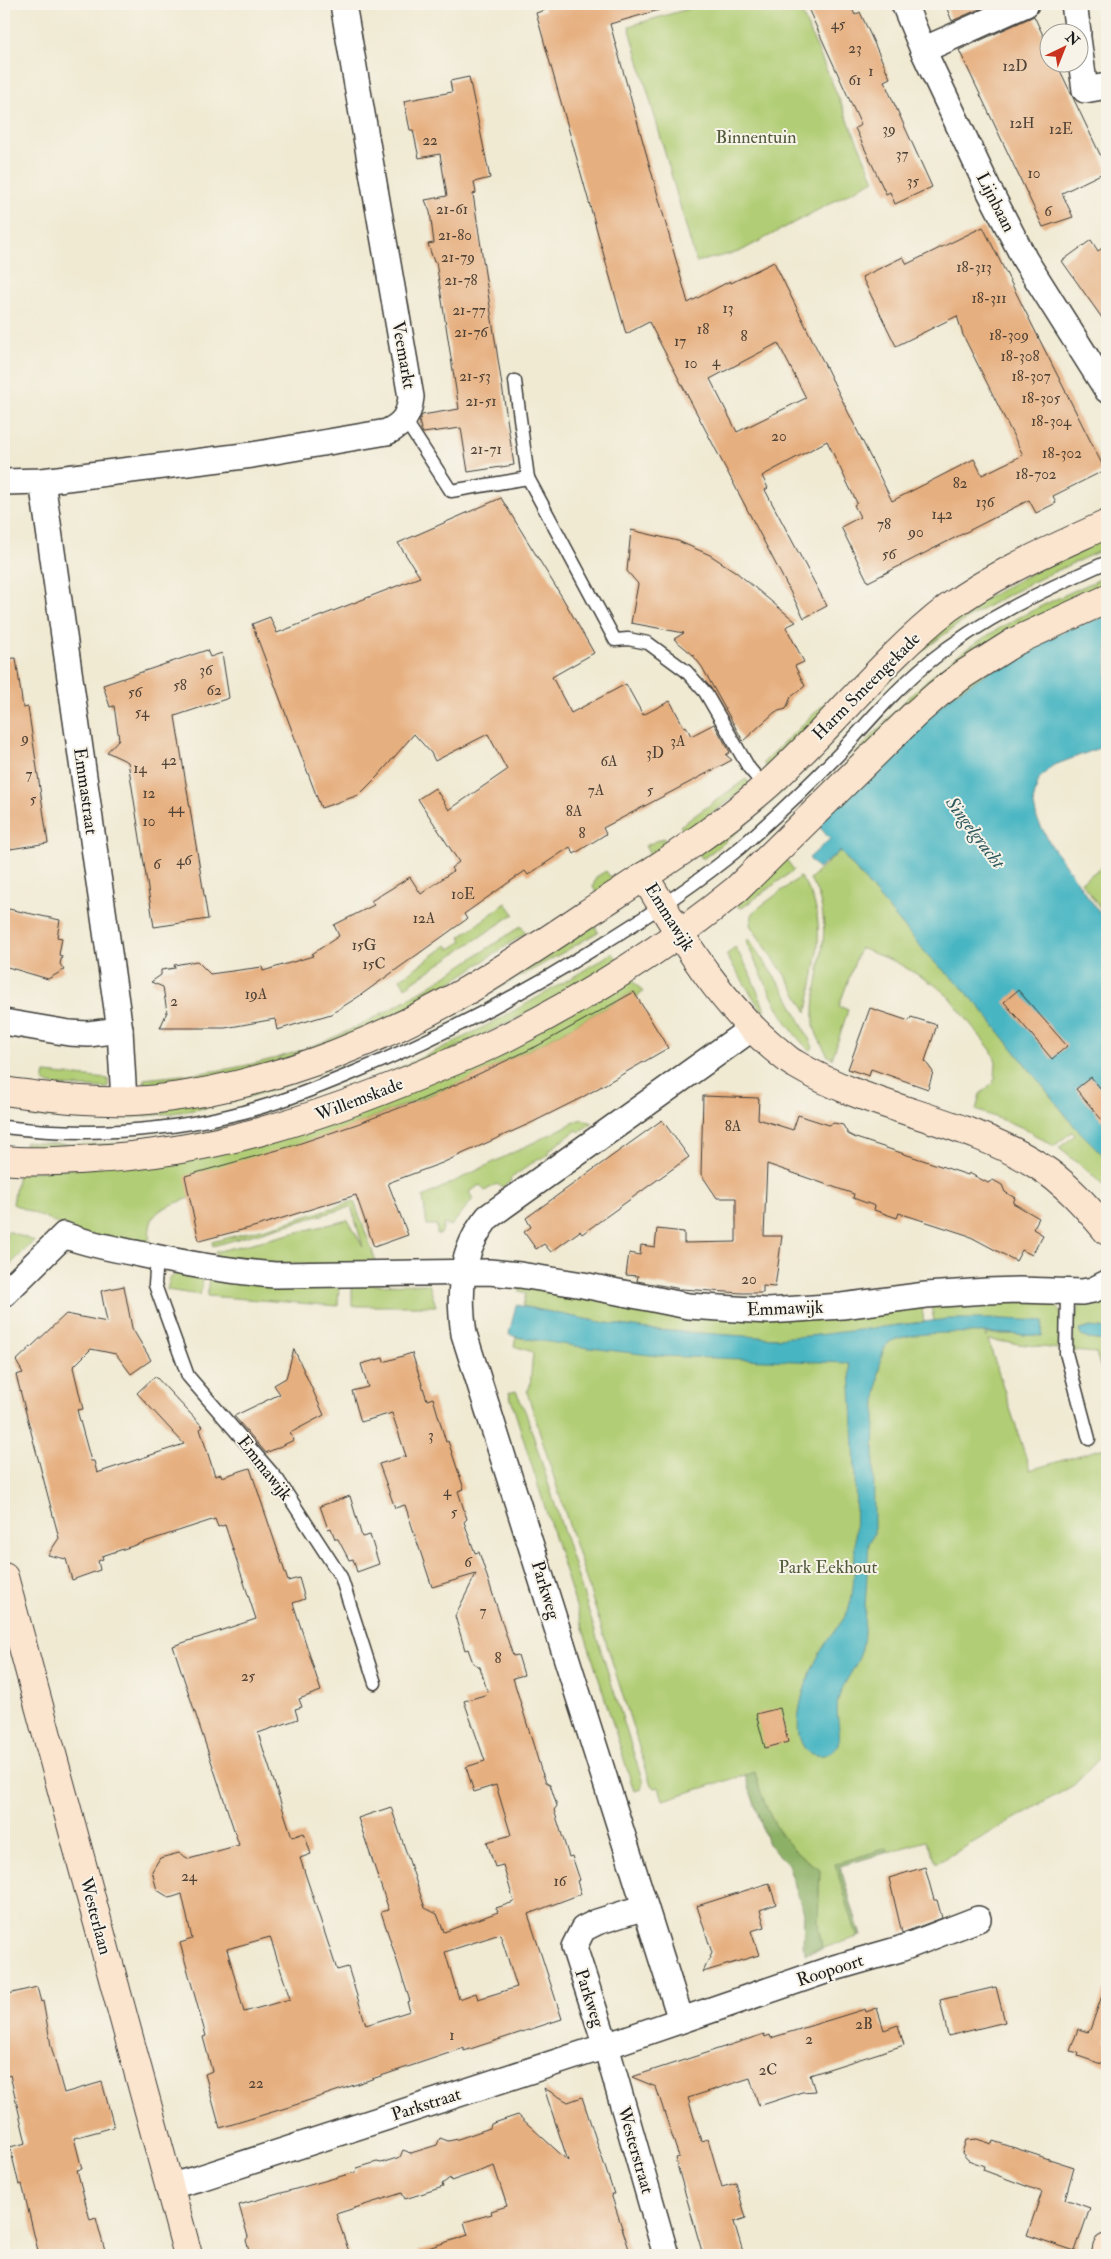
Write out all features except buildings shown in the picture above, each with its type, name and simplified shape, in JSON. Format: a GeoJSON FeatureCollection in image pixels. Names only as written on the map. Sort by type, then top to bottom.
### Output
{"type":"FeatureCollection","features":[{"type":"Feature","properties":{"kind":"main road","name":"Harm Smeengekade"},"geometry":{"type":"LineString","coordinates":[[644,876],[682,851],[765,787],[901,651],[948,609],[972,592],[1016,566],[1107,524]]}},
{"type":"Feature","properties":{"kind":"main road"},"geometry":{"type":"LineString","coordinates":[[680,933],[738,889],[906,722],[938,694],[964,674],[1016,641],[1107,599]]}},
{"type":"Feature","properties":{"kind":"main road","name":"Emmawijk"},"geometry":{"type":"LineString","coordinates":[[644,876],[707,976],[751,1029],[794,1064],[840,1088],[997,1144],[1039,1166],[1064,1184],[1081,1200],[1107,1231]]}},
{"type":"Feature","properties":{"kind":"main road"},"geometry":{"type":"LineString","coordinates":[[4,1091],[78,1099],[124,1101],[157,1099],[253,1081],[296,1068],[398,1026],[498,973],[644,876]]}},
{"type":"Feature","properties":{"kind":"main road","name":"Willemskade"},"geometry":{"type":"LineString","coordinates":[[4,1160],[72,1160],[162,1154],[253,1135],[319,1115],[503,1039],[620,974],[680,933]]}},
{"type":"Feature","properties":{"kind":"main road","name":"Westerlaan"},"geometry":{"type":"LineString","coordinates":[[4,1577],[188,2255]]}},
{"type":"Feature","properties":{"kind":"main road"},"geometry":{"type":"LineString","coordinates":[[1106,2255],[1107,2248]]}},
{"type":"Feature","properties":{"kind":"street","name":"Veemarkt"},"geometry":{"type":"LineString","coordinates":[[343,4],[411,397],[410,410],[405,420]]}},
{"type":"Feature","properties":{"kind":"street","name":"Lijnbaan"},"geometry":{"type":"LineString","coordinates":[[904,4],[923,50],[989,190],[1026,260],[1107,390]]}},
{"type":"Feature","properties":{"kind":"street"},"geometry":{"type":"LineString","coordinates":[[923,50],[1026,4]]}},
{"type":"Feature","properties":{"kind":"street"},"geometry":{"type":"LineString","coordinates":[[1074,4],[1077,22]]}},
{"type":"Feature","properties":{"kind":"street"},"geometry":{"type":"LineString","coordinates":[[1083,72],[1085,90],[1107,86]]}},
{"type":"Feature","properties":{"kind":"street"},"geometry":{"type":"LineString","coordinates":[[4,482],[42,481],[291,448],[387,432],[405,420]]}},
{"type":"Feature","properties":{"kind":"street","name":"Emmastraat"},"geometry":{"type":"LineString","coordinates":[[42,481],[120,1030],[124,1101]]}},
{"type":"Feature","properties":{"kind":"street"},"geometry":{"type":"LineString","coordinates":[[4,1022],[69,1033],[88,1034],[120,1030]]}},
{"type":"Feature","properties":{"kind":"street"},"geometry":{"type":"LineString","coordinates":[[464,1272],[467,1253],[475,1237],[483,1223],[496,1210],[751,1029]]}},
{"type":"Feature","properties":{"kind":"street","name":"Emmawijk"},"geometry":{"type":"LineString","coordinates":[[4,1294],[64,1235],[84,1242],[210,1268],[275,1275],[464,1272],[520,1275],[583,1285],[688,1306],[768,1311],[842,1306],[926,1295],[987,1291],[1019,1290],[1067,1293],[1093,1290],[1107,1283]]}},
{"type":"Feature","properties":{"kind":"street","name":"Parkweg"},"geometry":{"type":"LineString","coordinates":[[464,1272],[460,1291],[464,1334],[681,2020]]}},
{"type":"Feature","properties":{"kind":"street","name":"Parkweg"},"geometry":{"type":"LineString","coordinates":[[606,2046],[574,1947],[583,1930],[597,1922],[645,1907]]}},
{"type":"Feature","properties":{"kind":"street","name":"Roopoort"},"geometry":{"type":"LineString","coordinates":[[681,2020],[834,1968],[900,1949],[978,1919]]}},
{"type":"Feature","properties":{"kind":"street","name":"Parkstraat"},"geometry":{"type":"LineString","coordinates":[[170,2186],[200,2178],[681,2020]]}},
{"type":"Feature","properties":{"kind":"street","name":"Westerstraat"},"geometry":{"type":"LineString","coordinates":[[606,2046],[666,2255]]}},
{"type":"Feature","properties":{"kind":"lane"},"geometry":{"type":"LineString","coordinates":[[515,381],[528,478],[615,640],[628,639],[648,643],[686,671],[705,692],[749,768],[765,787]]}},
{"type":"Feature","properties":{"kind":"lane"},"geometry":{"type":"LineString","coordinates":[[405,420],[451,491],[528,478]]}},
{"type":"Feature","properties":{"kind":"lane","name":"Harm Smeengekade"},"geometry":{"type":"LineString","coordinates":[[663,906],[718,866],[786,807],[895,693],[928,663],[966,634],[1002,612],[1107,562]]}},
{"type":"Feature","properties":{"kind":"lane","name":"Willemskade"},"geometry":{"type":"LineString","coordinates":[[4,1127],[91,1133],[137,1130],[229,1116],[270,1104],[373,1065],[484,1012],[552,975],[663,906]]}},
{"type":"Feature","properties":{"kind":"lane","name":"Emmawijk"},"geometry":{"type":"LineString","coordinates":[[157,1257],[155,1285],[188,1376],[278,1480],[341,1577],[375,1683]]}},
{"type":"Feature","properties":{"kind":"lane"},"geometry":{"type":"LineString","coordinates":[[1067,1293],[1066,1353],[1089,1439]]}},
{"type":"Feature","properties":{"kind":"green space","name":"Binnentuin"},"geometry":{"type":"Polygon","coordinates":[[[705,4],[798,4],[874,180],[739,252],[696,262],[629,26],[705,4]]]}},
{"type":"Feature","properties":{"kind":"green space"},"geometry":{"type":"Polygon","coordinates":[[[1107,531],[1107,548],[1010,594],[964,621],[920,653],[879,691],[801,773],[761,811],[704,858],[698,853],[936,626],[1107,531]]]}},
{"type":"Feature","properties":{"kind":"green space"},"geometry":{"type":"Polygon","coordinates":[[[1107,576],[1107,592],[837,774],[909,697],[957,656],[1011,622],[1049,602],[1107,576]]]}},
{"type":"Feature","properties":{"kind":"green space"},"geometry":{"type":"Polygon","coordinates":[[[827,701],[833,708],[769,770],[763,763],[827,701]]]}},
{"type":"Feature","properties":{"kind":"green space"},"geometry":{"type":"Polygon","coordinates":[[[746,779],[751,785],[685,833],[680,826],[746,779]]]}},
{"type":"Feature","properties":{"kind":"green space"},"geometry":{"type":"Polygon","coordinates":[[[663,838],[669,843],[597,894],[593,887],[596,877],[606,871],[611,878],[650,854],[645,846],[663,838]]]}},
{"type":"Feature","properties":{"kind":"green space"},"geometry":{"type":"Polygon","coordinates":[[[840,851],[931,959],[959,984],[982,1010],[1076,1128],[1107,1159],[1107,1190],[1090,1173],[1059,1148],[1075,1135],[1072,1132],[1054,1146],[1021,1127],[976,1110],[980,1094],[995,1079],[996,1061],[991,1050],[949,997],[935,985],[896,962],[860,948],[839,1006],[848,1010],[832,1059],[828,1056],[814,1024],[814,1005],[824,932],[823,914],[819,897],[810,879],[840,851]]]}},
{"type":"Feature","properties":{"kind":"green space"},"geometry":{"type":"Polygon","coordinates":[[[785,858],[794,870],[742,908],[737,906],[785,858]]]}},
{"type":"Feature","properties":{"kind":"green space"},"geometry":{"type":"Polygon","coordinates":[[[1103,866],[1107,872],[1107,918],[1081,882],[1103,866]]]}},
{"type":"Feature","properties":{"kind":"green space"},"geometry":{"type":"Polygon","coordinates":[[[800,877],[810,892],[816,908],[818,925],[816,960],[807,1012],[787,978],[750,925],[753,912],[800,877]]]}},
{"type":"Feature","properties":{"kind":"green space"},"geometry":{"type":"Polygon","coordinates":[[[506,903],[514,914],[405,987],[400,979],[447,945],[450,949],[462,941],[460,937],[506,903]]]}},
{"type":"Feature","properties":{"kind":"green space"},"geometry":{"type":"Polygon","coordinates":[[[592,920],[598,932],[509,983],[387,1043],[276,1088],[215,1106],[153,1115],[113,1118],[72,1118],[31,1117],[29,1115],[31,1108],[219,1098],[592,920]]]}},
{"type":"Feature","properties":{"kind":"green space"},"geometry":{"type":"Polygon","coordinates":[[[521,926],[526,933],[400,1016],[266,1070],[145,1088],[144,1079],[229,1069],[293,1053],[328,1040],[395,1006],[521,926]]]}},
{"type":"Feature","properties":{"kind":"green space"},"geometry":{"type":"Polygon","coordinates":[[[749,940],[787,995],[813,1047],[810,1051],[799,1040],[781,1014],[746,942],[749,940]]]}},
{"type":"Feature","properties":{"kind":"green space"},"geometry":{"type":"Polygon","coordinates":[[[735,947],[748,969],[766,1012],[762,1011],[726,955],[735,947]]]}},
{"type":"Feature","properties":{"kind":"green space"},"geometry":{"type":"Polygon","coordinates":[[[612,953],[619,960],[618,963],[544,1004],[444,1053],[308,1112],[225,1136],[140,1150],[111,1153],[43,1155],[23,1151],[26,1142],[109,1144],[150,1142],[191,1136],[245,1124],[300,1107],[355,1087],[409,1064],[462,1038],[564,982],[612,953]]]}},
{"type":"Feature","properties":{"kind":"green space"},"geometry":{"type":"Polygon","coordinates":[[[632,980],[643,992],[637,997],[634,992],[539,1045],[465,1081],[357,1124],[164,1208],[158,1212],[151,1224],[149,1234],[150,1246],[79,1233],[13,1204],[18,1173],[174,1159],[632,980]]]}},
{"type":"Feature","properties":{"kind":"green space"},"geometry":{"type":"Polygon","coordinates":[[[45,1073],[108,1079],[108,1088],[57,1086],[43,1082],[45,1073]]]}},
{"type":"Feature","properties":{"kind":"green space"},"geometry":{"type":"Polygon","coordinates":[[[581,1119],[592,1123],[579,1132],[577,1130],[548,1151],[549,1154],[541,1159],[539,1158],[510,1179],[511,1181],[503,1187],[496,1184],[485,1191],[480,1185],[469,1192],[473,1199],[451,1226],[444,1224],[441,1234],[437,1234],[437,1225],[427,1225],[423,1197],[581,1119]]]}},
{"type":"Feature","properties":{"kind":"green space"},"geometry":{"type":"Polygon","coordinates":[[[354,1201],[377,1264],[307,1265],[217,1259],[215,1252],[348,1220],[363,1247],[350,1207],[213,1246],[212,1242],[288,1222],[354,1201]]]}},
{"type":"Feature","properties":{"kind":"green space"},"geometry":{"type":"Polygon","coordinates":[[[8,1231],[34,1241],[4,1271],[4,1241],[8,1231]]]}},
{"type":"Feature","properties":{"kind":"green space"},"geometry":{"type":"Polygon","coordinates":[[[180,1272],[204,1275],[200,1295],[167,1290],[170,1278],[180,1272]]]}},
{"type":"Feature","properties":{"kind":"green space"},"geometry":{"type":"Polygon","coordinates":[[[209,1276],[339,1285],[338,1306],[207,1296],[209,1276]]]}},
{"type":"Feature","properties":{"kind":"green space"},"geometry":{"type":"Polygon","coordinates":[[[521,1283],[611,1301],[921,1302],[924,1322],[832,1334],[777,1338],[713,1336],[649,1330],[523,1306],[526,1293],[519,1291],[521,1283]]]}},
{"type":"Feature","properties":{"kind":"green space"},"geometry":{"type":"Polygon","coordinates":[[[429,1284],[436,1306],[352,1306],[352,1285],[429,1284]]]}},
{"type":"Feature","properties":{"kind":"green space"},"geometry":{"type":"Polygon","coordinates":[[[1106,1298],[1107,1329],[1090,1327],[1080,1331],[1080,1334],[1088,1339],[1107,1341],[1107,1370],[1102,1373],[1096,1353],[1073,1351],[1074,1331],[1075,1319],[1083,1302],[1106,1298]]]}},
{"type":"Feature","properties":{"kind":"green space","name":"Park Eekhout"},"geometry":{"type":"Polygon","coordinates":[[[930,1300],[1052,1302],[1057,1306],[1061,1314],[1058,1349],[988,1340],[1030,1470],[1107,1447],[1107,1750],[1074,1785],[937,1863],[926,1841],[840,1866],[861,1936],[805,1954],[804,1913],[788,1864],[768,1844],[745,1775],[663,1800],[659,1787],[654,1788],[651,1785],[527,1392],[530,1386],[533,1352],[514,1346],[516,1337],[534,1340],[793,1347],[981,1324],[987,1338],[987,1334],[1013,1334],[1004,1319],[934,1321],[930,1300]]]}},
{"type":"Feature","properties":{"kind":"green space"},"geometry":{"type":"Polygon","coordinates":[[[516,1391],[526,1413],[643,1783],[641,1789],[634,1791],[509,1393],[516,1391]]]}},
{"type":"Feature","properties":{"kind":"green space"},"geometry":{"type":"Polygon","coordinates":[[[755,1772],[764,1802],[777,1828],[795,1850],[820,1869],[818,1923],[822,1947],[806,1953],[803,1946],[804,1913],[788,1864],[768,1844],[745,1775],[755,1772]]]}},
{"type":"Feature","properties":{"kind":"green space"},"geometry":{"type":"Polygon","coordinates":[[[887,1848],[888,1852],[840,1866],[860,1935],[857,1936],[835,1864],[887,1848]]]}},
{"type":"Feature","properties":{"kind":"water","name":"Singelgracht"},"geometry":{"type":"Polygon","coordinates":[[[1107,616],[1107,745],[1052,766],[1039,779],[1033,801],[1037,819],[1051,845],[1107,923],[1107,1159],[1076,1128],[982,1010],[959,984],[931,959],[840,851],[818,869],[809,858],[830,839],[816,823],[952,695],[1009,659],[1072,627],[1107,616]]]}},
{"type":"Feature","properties":{"kind":"water"},"geometry":{"type":"Polygon","coordinates":[[[516,1305],[600,1322],[655,1330],[775,1338],[809,1336],[948,1319],[1043,1321],[1042,1336],[938,1333],[900,1338],[888,1343],[883,1354],[876,1402],[874,1534],[869,1543],[863,1644],[860,1656],[838,1700],[839,1741],[833,1751],[828,1754],[817,1755],[807,1751],[799,1735],[798,1722],[803,1693],[808,1678],[820,1653],[847,1613],[852,1593],[855,1544],[855,1478],[850,1367],[848,1363],[659,1356],[516,1337],[509,1334],[516,1305]]]}},
{"type":"Feature","properties":{"kind":"water"},"geometry":{"type":"Polygon","coordinates":[[[1091,1327],[1107,1329],[1107,1341],[1088,1339],[1080,1334],[1080,1330],[1091,1327]]]}}]}
